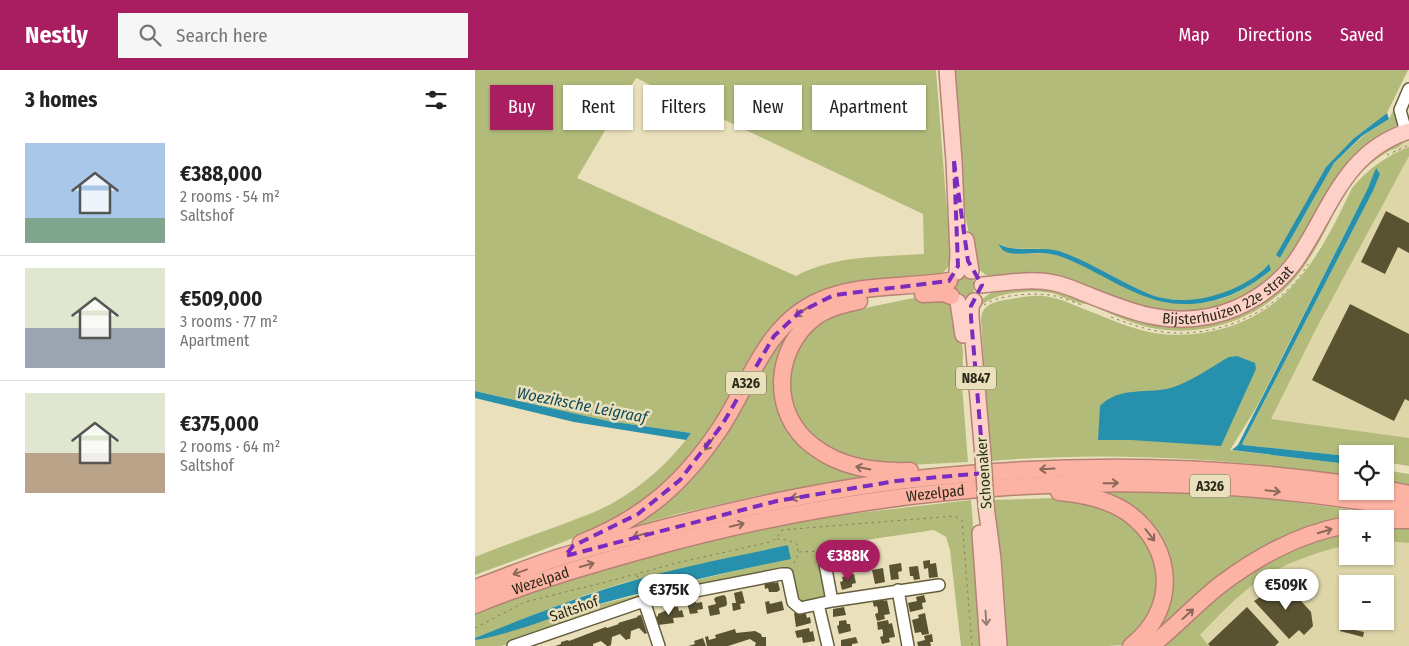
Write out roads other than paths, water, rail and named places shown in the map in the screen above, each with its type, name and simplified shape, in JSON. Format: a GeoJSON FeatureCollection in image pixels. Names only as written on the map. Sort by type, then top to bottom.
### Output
{"type":"FeatureCollection","features":[{"type":"Feature","properties":{"kind":"highway","name":"A326"},"geometry":{"type":"LineString","coordinates":[[950,475],[929,470],[872,470],[840,462],[826,455],[800,435],[792,422],[781,394],[781,381],[783,367],[792,342],[814,318],[829,309],[846,303],[875,298],[944,293],[957,284]]}},
{"type":"Feature","properties":{"kind":"highway","name":"A326"},"geometry":{"type":"LineString","coordinates":[[565,556],[573,546],[638,514],[680,480],[703,453],[722,425],[759,359],[775,336],[787,322],[800,312],[817,301],[858,290],[957,284]]}},
{"type":"Feature","properties":{"kind":"highway","name":"Wezelpad"},"geometry":{"type":"LineString","coordinates":[[475,588],[565,556],[686,522],[777,501],[896,481],[950,475],[1049,469],[1166,468],[1289,477],[1339,483]]}},
{"type":"Feature","properties":{"kind":"highway","name":"Wezelpad"},"geometry":{"type":"LineString","coordinates":[[475,605],[583,566],[737,525],[779,516],[901,496],[1010,486],[1133,483],[1212,486],[1330,497],[1409,509]]}},
{"type":"Feature","properties":{"kind":"highway","name":"A326"},"geometry":{"type":"LineString","coordinates":[[1010,486],[1027,492],[1075,494],[1106,502],[1127,512],[1149,533],[1157,544],[1162,556],[1165,581],[1164,593],[1157,616],[1150,628],[1131,646]]}},
{"type":"Feature","properties":{"kind":"highway"},"geometry":{"type":"LineString","coordinates":[[1394,492],[1409,494]]}},
{"type":"Feature","properties":{"kind":"highway"},"geometry":{"type":"LineString","coordinates":[[1394,520],[1409,520]]}},
{"type":"Feature","properties":{"kind":"highway"},"geometry":{"type":"LineString","coordinates":[[1151,646],[1219,586],[1250,564],[1283,546],[1339,527]]}},
{"type":"Feature","properties":{"kind":"main road","name":"Schoenaker"},"geometry":{"type":"LineString","coordinates":[[947,70],[954,160],[957,284],[978,457]]}},
{"type":"Feature","properties":{"kind":"main road","name":"Bijsterhuizen 22e straat"},"geometry":{"type":"LineString","coordinates":[[982,285],[1038,281],[1055,283],[1133,312],[1166,320],[1196,319],[1229,311],[1257,298],[1280,280],[1298,257],[1341,183],[1354,166],[1373,150],[1393,137],[1408,136]]}},
{"type":"Feature","properties":{"kind":"main road","name":"N847"},"geometry":{"type":"LineString","coordinates":[[957,284],[977,274],[982,285],[981,302]]}},
{"type":"Feature","properties":{"kind":"main road"},"geometry":{"type":"LineString","coordinates":[[957,284],[969,303],[981,302]]}},
{"type":"Feature","properties":{"kind":"main road","name":"Schoenaker"},"geometry":{"type":"LineString","coordinates":[[981,302],[971,306],[971,317],[988,646]]}},
{"type":"Feature","properties":{"kind":"main road","name":"Schoenaker"},"geometry":{"type":"LineString","coordinates":[[982,506],[993,559],[999,646]]}},
{"type":"Feature","properties":{"kind":"street"},"geometry":{"type":"LineString","coordinates":[[1408,136],[1400,110],[1409,89]]}},
{"type":"Feature","properties":{"kind":"street"},"geometry":{"type":"LineString","coordinates":[[825,564],[832,601]]}},
{"type":"Feature","properties":{"kind":"street","name":"Saltshof"},"geometry":{"type":"LineString","coordinates":[[513,646],[644,601],[787,574],[793,602],[800,608],[818,604]]}},
{"type":"Feature","properties":{"kind":"street"},"geometry":{"type":"LineString","coordinates":[[828,646],[818,604],[939,584]]}},
{"type":"Feature","properties":{"kind":"street"},"geometry":{"type":"LineString","coordinates":[[898,590],[908,646]]}},
{"type":"Feature","properties":{"kind":"street"},"geometry":{"type":"LineString","coordinates":[[644,601],[659,646]]}},
{"type":"Feature","properties":{"kind":"water"},"geometry":{"type":"Polygon","coordinates":[[[1387,113],[1389,119],[1362,136],[1334,163],[1280,258],[1276,255],[1326,167],[1353,139],[1387,113]]]}},
{"type":"Feature","properties":{"kind":"water"},"geometry":{"type":"Polygon","coordinates":[[[1376,168],[1380,174],[1373,191],[1242,444],[1339,455],[1339,463],[1232,450],[1238,445],[1368,188],[1376,168]]]}},
{"type":"Feature","properties":{"kind":"water"},"geometry":{"type":"Polygon","coordinates":[[[999,244],[1019,249],[1059,251],[1149,294],[1177,300],[1205,298],[1219,294],[1233,289],[1259,274],[1269,264],[1271,270],[1261,278],[1230,295],[1207,302],[1182,304],[1165,302],[1134,292],[1059,256],[1042,253],[1017,254],[1005,252],[999,244]]]}},
{"type":"Feature","properties":{"kind":"water"},"geometry":{"type":"Polygon","coordinates":[[[1237,356],[1255,363],[1256,369],[1221,446],[1131,440],[1098,440],[1100,406],[1108,399],[1126,393],[1174,387],[1229,357],[1237,356]]]}},
{"type":"Feature","properties":{"kind":"water"},"geometry":{"type":"Polygon","coordinates":[[[475,391],[608,421],[691,433],[686,440],[574,422],[475,398],[475,391]]]}},
{"type":"Feature","properties":{"kind":"water"},"geometry":{"type":"Polygon","coordinates":[[[788,545],[791,559],[633,595],[502,634],[475,640],[475,638],[550,609],[625,583],[686,567],[788,545]]]}},
{"type":"Feature","properties":{"kind":"water label","name":"Woeziksche Leigraaf"},"geometry":{"type":"Point","coordinates":[582,405]}}]}
